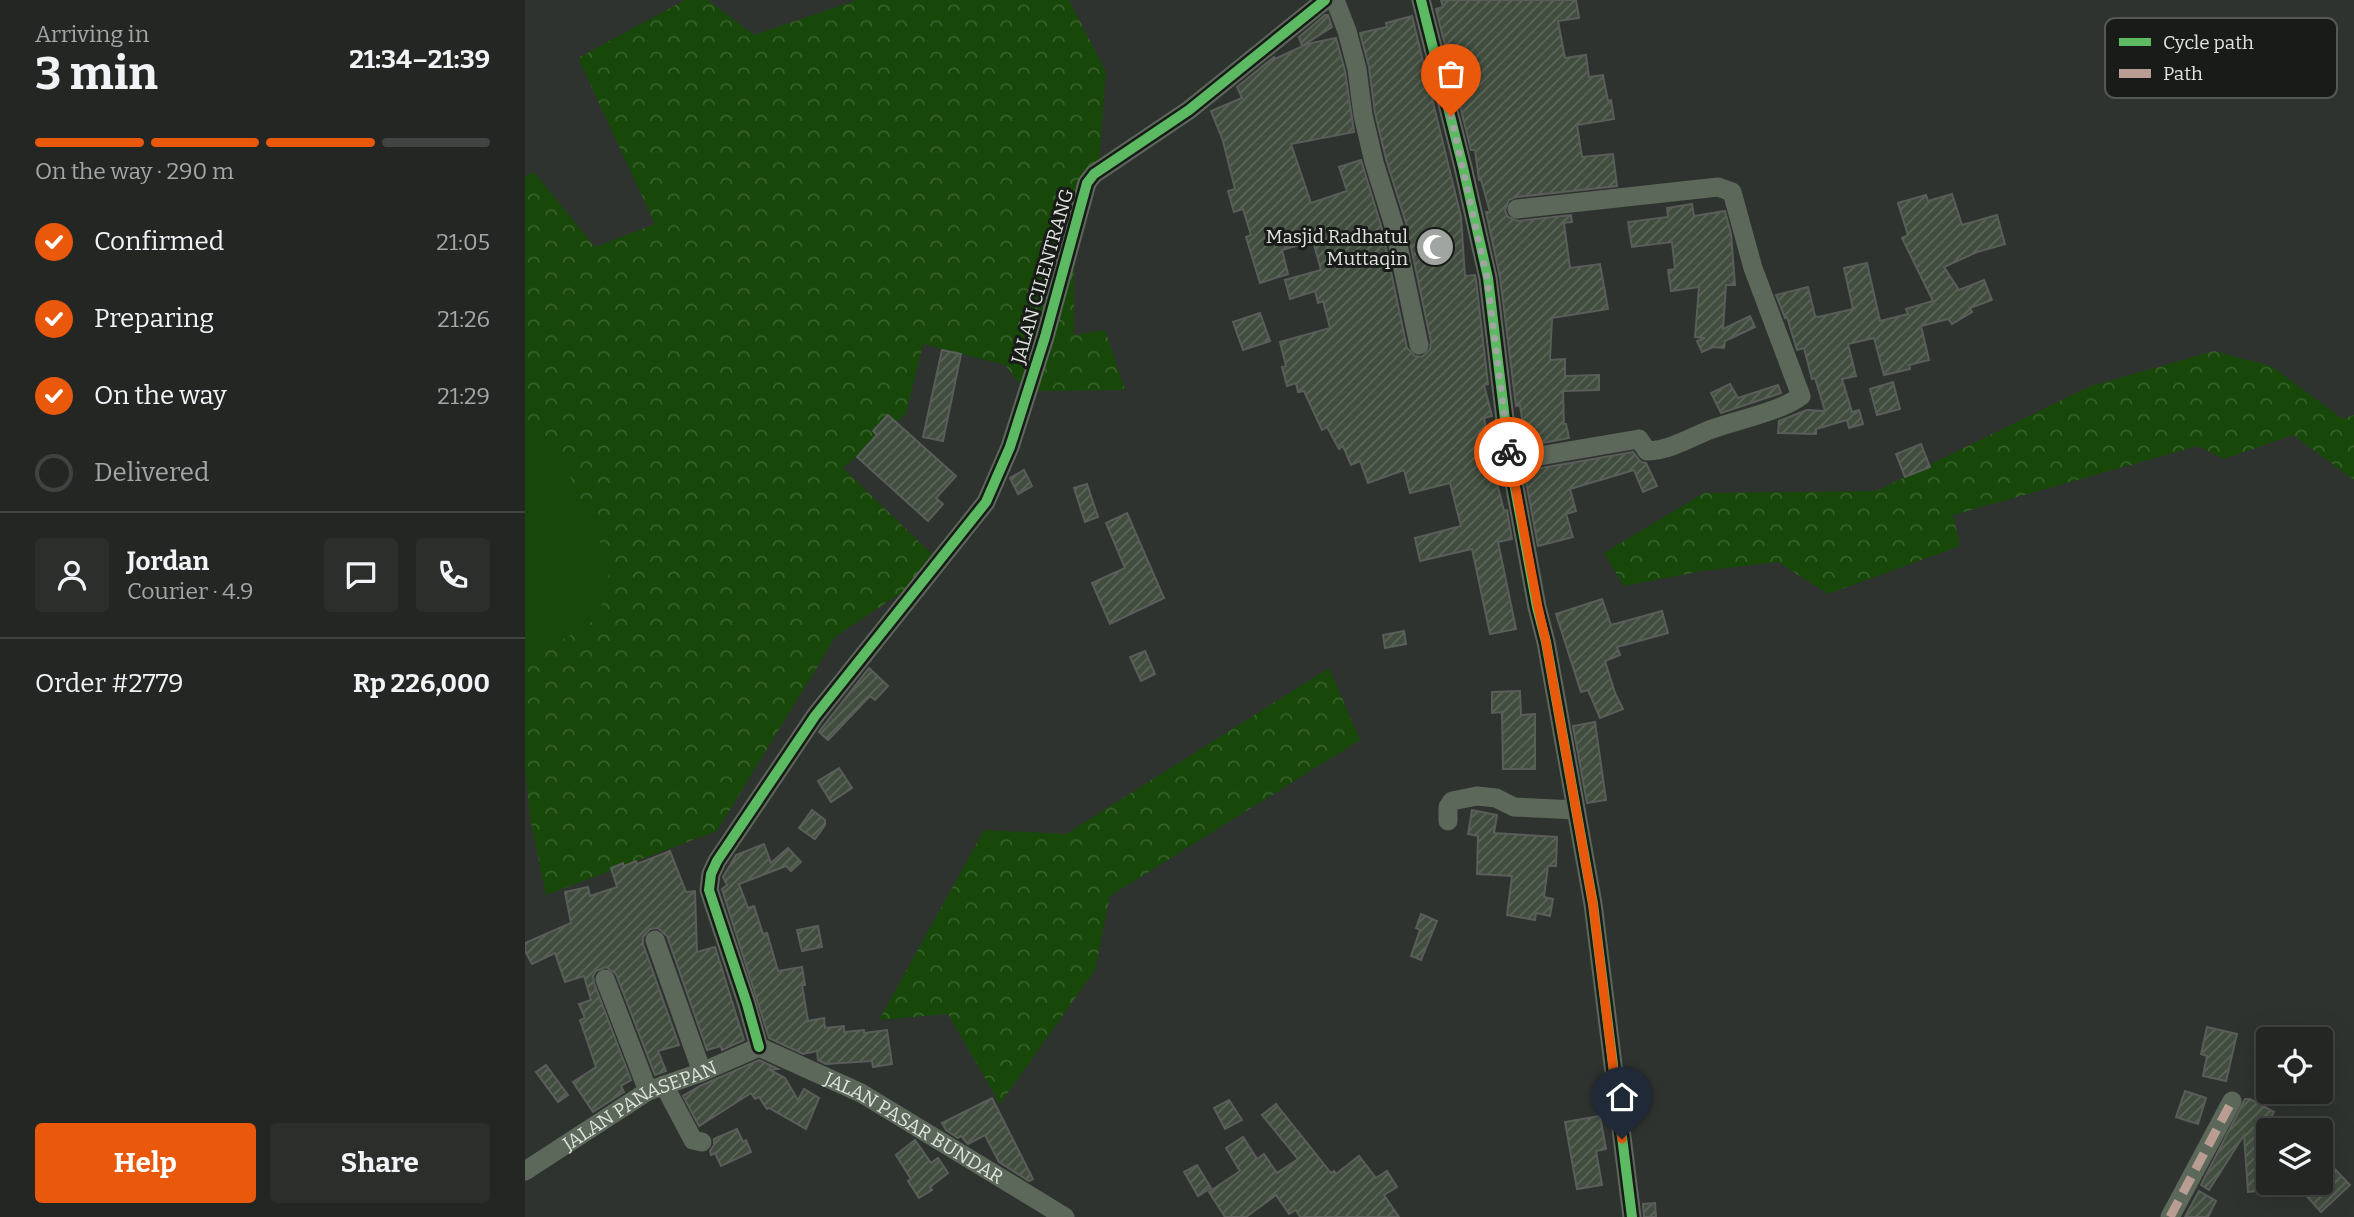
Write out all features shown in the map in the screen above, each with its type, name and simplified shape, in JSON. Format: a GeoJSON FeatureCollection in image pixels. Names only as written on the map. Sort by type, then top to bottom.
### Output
{"type":"FeatureCollection","features":[{"type":"Feature","properties":{"kind":"street","name":"JALAN CILENTRANG"},"geometry":{"type":"LineString","coordinates":[[759,1047],[709,890],[711,874],[717,861],[815,716],[982,508],[1010,447],[1045,337],[1087,183],[1094,174],[1189,110],[1325,0]]}},
{"type":"Feature","properties":{"kind":"street"},"geometry":{"type":"LineString","coordinates":[[1335,0],[1357,69],[1366,127],[1394,226],[1419,345]]}},
{"type":"Feature","properties":{"kind":"street"},"geometry":{"type":"LineString","coordinates":[[1420,0],[1464,167],[1487,278],[1510,461],[1593,904],[1632,1217]]}},
{"type":"Feature","properties":{"kind":"street"},"geometry":{"type":"LineString","coordinates":[[1510,461],[1639,439],[1647,451],[1667,449],[1801,396],[1753,268],[1728,189],[1718,187],[1517,209]]}},
{"type":"Feature","properties":{"kind":"street"},"geometry":{"type":"LineString","coordinates":[[1448,821],[1448,807],[1452,801],[1477,796],[1496,797],[1514,807],[1576,810]]}},
{"type":"Feature","properties":{"kind":"street"},"geometry":{"type":"LineString","coordinates":[[655,940],[702,1072]]}},
{"type":"Feature","properties":{"kind":"street"},"geometry":{"type":"LineString","coordinates":[[605,979],[656,1088],[693,1140],[702,1142]]}},
{"type":"Feature","properties":{"kind":"street","name":"JALAN PANASEPAN"},"geometry":{"type":"LineString","coordinates":[[525,1171],[656,1088],[702,1072],[759,1047]]}},
{"type":"Feature","properties":{"kind":"street","name":"JALAN PASAR BUNDAR"},"geometry":{"type":"LineString","coordinates":[[759,1047],[861,1093],[1065,1217]]}},
{"type":"Feature","properties":{"kind":"street"},"geometry":{"type":"LineString","coordinates":[[2170,1217],[2232,1101]]}},
{"type":"Feature","properties":{"kind":"green space"},"geometry":{"type":"Polygon","coordinates":[[[685,0],[708,0],[754,35],[857,0],[1069,0],[1106,72],[1098,172],[1074,258],[1074,335],[1105,330],[1125,390],[1026,391],[1005,365],[923,344],[906,414],[843,468],[943,565],[836,636],[717,831],[546,895],[530,817],[525,768],[525,663],[598,618],[611,566],[553,441],[525,422],[525,176],[534,172],[595,247],[655,224],[578,58],[685,0]]]}},
{"type":"Feature","properties":{"kind":"green space"},"geometry":{"type":"Polygon","coordinates":[[[2214,351],[2271,366],[2343,419],[2354,415],[2354,480],[2293,435],[2224,459],[2198,446],[1953,515],[1960,546],[1828,594],[1778,562],[1702,571],[1624,586],[1604,553],[1704,493],[1876,491],[2088,387],[2214,351]]]}},
{"type":"Feature","properties":{"kind":"green space"},"geometry":{"type":"Polygon","coordinates":[[[525,422],[553,441],[611,566],[598,618],[525,663],[525,422]]]}},
{"type":"Feature","properties":{"kind":"green space"},"geometry":{"type":"Polygon","coordinates":[[[1329,668],[1360,740],[1110,896],[1095,970],[1000,1104],[948,1014],[879,1020],[984,830],[1066,834],[1329,668]]]}},
{"type":"Feature","properties":{"kind":"building"},"geometry":{"type":"Polygon","coordinates":[[[1441,0],[1576,0],[1579,18],[1558,21],[1565,58],[1586,55],[1589,77],[1603,75],[1608,101],[1611,100],[1614,119],[1577,125],[1582,157],[1613,154],[1617,186],[1516,197],[1509,200],[1505,210],[1508,217],[1518,221],[1571,215],[1572,222],[1564,223],[1570,268],[1600,264],[1608,309],[1552,318],[1550,360],[1565,359],[1565,376],[1599,375],[1599,390],[1563,391],[1564,424],[1569,438],[1521,447],[1519,433],[1524,432],[1520,405],[1516,406],[1500,277],[1486,212],[1490,212],[1479,180],[1475,150],[1471,150],[1436,9],[1443,7],[1441,0]]]}},
{"type":"Feature","properties":{"kind":"building"},"geometry":{"type":"Polygon","coordinates":[[[1328,15],[1332,27],[1302,46],[1299,37],[1328,15]]]}},
{"type":"Feature","properties":{"kind":"building"},"geometry":{"type":"Polygon","coordinates":[[[1412,16],[1461,217],[1465,276],[1475,275],[1476,280],[1488,384],[1484,385],[1492,416],[1484,418],[1512,539],[1498,542],[1516,629],[1490,634],[1472,549],[1420,561],[1415,538],[1461,526],[1450,483],[1410,493],[1404,470],[1368,483],[1360,461],[1351,465],[1343,446],[1339,449],[1327,427],[1322,430],[1304,391],[1298,392],[1296,383],[1287,386],[1282,367],[1286,366],[1280,342],[1330,328],[1323,301],[1318,303],[1315,291],[1290,299],[1285,280],[1321,270],[1313,241],[1282,250],[1288,274],[1260,283],[1246,237],[1251,235],[1243,209],[1234,212],[1228,191],[1235,189],[1223,141],[1211,111],[1242,98],[1237,87],[1274,57],[1275,59],[1307,44],[1336,38],[1345,71],[1354,132],[1291,144],[1311,203],[1347,191],[1339,167],[1361,160],[1382,229],[1407,348],[1415,356],[1422,357],[1430,349],[1431,342],[1406,223],[1375,113],[1369,67],[1360,33],[1387,27],[1386,23],[1412,16]]]}},
{"type":"Feature","properties":{"kind":"building"},"geometry":{"type":"Polygon","coordinates":[[[1952,194],[1962,225],[1997,215],[2005,244],[1977,252],[1944,267],[1959,290],[1984,280],[1992,300],[1970,308],[1972,312],[1952,324],[1948,319],[1921,326],[1929,360],[1909,365],[1910,369],[1884,375],[1874,338],[1848,344],[1856,376],[1842,379],[1852,412],[1859,410],[1863,424],[1849,428],[1847,420],[1816,429],[1816,434],[1778,433],[1779,421],[1807,410],[1825,411],[1815,378],[1812,379],[1804,348],[1797,350],[1787,317],[1785,318],[1776,295],[1808,287],[1815,316],[1818,317],[1853,309],[1844,268],[1867,263],[1880,321],[1908,314],[1906,309],[1933,301],[1902,238],[1908,235],[1898,203],[1926,195],[1928,201],[1952,194]]]}},
{"type":"Feature","properties":{"kind":"building"},"geometry":{"type":"Polygon","coordinates":[[[1692,204],[1694,216],[1725,211],[1731,234],[1735,285],[1726,285],[1723,329],[1750,316],[1755,327],[1725,341],[1724,348],[1713,347],[1702,352],[1697,341],[1705,338],[1695,337],[1699,287],[1671,291],[1668,270],[1675,269],[1672,242],[1632,247],[1628,222],[1668,217],[1667,208],[1692,204]]]}},
{"type":"Feature","properties":{"kind":"building"},"geometry":{"type":"Polygon","coordinates":[[[1260,313],[1270,341],[1243,350],[1233,322],[1260,313]]]}},
{"type":"Feature","properties":{"kind":"building"},"geometry":{"type":"Polygon","coordinates":[[[942,350],[961,354],[943,441],[923,437],[942,350]]]}},
{"type":"Feature","properties":{"kind":"building"},"geometry":{"type":"Polygon","coordinates":[[[1893,382],[1900,409],[1877,415],[1870,389],[1893,382]]]}},
{"type":"Feature","properties":{"kind":"building"},"geometry":{"type":"Polygon","coordinates":[[[1730,384],[1738,398],[1778,385],[1781,393],[1721,413],[1711,393],[1730,384]]]}},
{"type":"Feature","properties":{"kind":"building"},"geometry":{"type":"Polygon","coordinates":[[[888,415],[956,476],[936,498],[943,504],[928,521],[857,457],[877,435],[873,431],[888,415]]]}},
{"type":"Feature","properties":{"kind":"building"},"geometry":{"type":"Polygon","coordinates":[[[1921,444],[1930,467],[1905,477],[1896,454],[1921,444]]]}},
{"type":"Feature","properties":{"kind":"building"},"geometry":{"type":"Polygon","coordinates":[[[1633,452],[1641,462],[1646,463],[1657,486],[1643,492],[1634,470],[1570,489],[1576,511],[1566,514],[1573,537],[1538,546],[1524,471],[1633,452]]]}},
{"type":"Feature","properties":{"kind":"building"},"geometry":{"type":"Polygon","coordinates":[[[1024,470],[1032,486],[1018,494],[1010,478],[1024,470]]]}},
{"type":"Feature","properties":{"kind":"building"},"geometry":{"type":"Polygon","coordinates":[[[1087,484],[1098,517],[1085,522],[1074,488],[1087,484]]]}},
{"type":"Feature","properties":{"kind":"building"},"geometry":{"type":"Polygon","coordinates":[[[1127,513],[1164,598],[1110,624],[1092,583],[1125,568],[1106,523],[1127,513]]]}},
{"type":"Feature","properties":{"kind":"building"},"geometry":{"type":"Polygon","coordinates":[[[1602,599],[1611,625],[1662,611],[1668,633],[1617,647],[1620,655],[1605,661],[1623,709],[1600,718],[1588,690],[1581,692],[1556,614],[1602,599]]]}},
{"type":"Feature","properties":{"kind":"building"},"geometry":{"type":"Polygon","coordinates":[[[1404,631],[1406,644],[1385,648],[1383,635],[1404,631]]]}},
{"type":"Feature","properties":{"kind":"building"},"geometry":{"type":"Polygon","coordinates":[[[1145,651],[1155,674],[1141,681],[1130,657],[1145,651]]]}},
{"type":"Feature","properties":{"kind":"building"},"geometry":{"type":"Polygon","coordinates":[[[869,668],[888,686],[875,700],[870,696],[828,740],[819,732],[869,668]]]}},
{"type":"Feature","properties":{"kind":"building"},"geometry":{"type":"Polygon","coordinates":[[[1520,691],[1521,715],[1535,714],[1535,769],[1503,769],[1502,712],[1492,713],[1492,692],[1520,691]]]}},
{"type":"Feature","properties":{"kind":"building"},"geometry":{"type":"Polygon","coordinates":[[[1595,722],[1606,800],[1587,803],[1573,726],[1595,722]]]}},
{"type":"Feature","properties":{"kind":"building"},"geometry":{"type":"Polygon","coordinates":[[[839,768],[852,788],[831,802],[818,781],[839,768]]]}},
{"type":"Feature","properties":{"kind":"building"},"geometry":{"type":"Polygon","coordinates":[[[812,810],[825,820],[825,825],[815,839],[799,828],[812,810]]]}},
{"type":"Feature","properties":{"kind":"building"},"geometry":{"type":"Polygon","coordinates":[[[1472,810],[1497,815],[1494,833],[1557,837],[1556,866],[1548,866],[1544,897],[1553,899],[1550,916],[1536,913],[1535,920],[1507,915],[1512,876],[1477,874],[1478,836],[1468,834],[1472,810]]]}},
{"type":"Feature","properties":{"kind":"building"},"geometry":{"type":"Polygon","coordinates":[[[764,844],[771,863],[788,848],[801,862],[791,871],[786,866],[739,884],[748,908],[754,906],[763,934],[767,933],[778,971],[802,967],[808,1021],[824,1018],[825,1028],[844,1026],[844,1032],[887,1030],[892,1064],[873,1067],[872,1061],[826,1064],[818,1060],[817,1051],[803,1054],[769,1038],[722,889],[727,885],[723,877],[736,855],[764,844]]]}},
{"type":"Feature","properties":{"kind":"building"},"geometry":{"type":"Polygon","coordinates":[[[670,851],[686,892],[695,891],[697,952],[715,947],[744,1040],[722,1050],[721,1046],[707,1050],[667,936],[658,928],[650,929],[643,937],[643,944],[679,1045],[658,1051],[666,1071],[655,1075],[616,974],[606,967],[596,971],[593,976],[594,983],[631,1080],[621,1086],[624,1092],[593,1112],[573,1082],[596,1067],[580,1020],[585,1018],[579,1004],[591,1000],[584,976],[565,982],[555,953],[532,964],[525,951],[525,943],[571,923],[565,892],[588,887],[590,896],[617,887],[611,868],[636,861],[637,864],[670,851]]]}},
{"type":"Feature","properties":{"kind":"building"},"geometry":{"type":"Polygon","coordinates":[[[1421,914],[1437,921],[1421,960],[1411,956],[1420,930],[1416,928],[1421,914]]]}},
{"type":"Feature","properties":{"kind":"building"},"geometry":{"type":"Polygon","coordinates":[[[818,926],[822,947],[802,951],[797,930],[818,926]]]}},
{"type":"Feature","properties":{"kind":"building"},"geometry":{"type":"Polygon","coordinates":[[[2207,1027],[2237,1034],[2226,1081],[2203,1076],[2207,1056],[2201,1054],[2207,1027]]]}},
{"type":"Feature","properties":{"kind":"building"},"geometry":{"type":"Polygon","coordinates":[[[759,1060],[778,1069],[770,1070],[785,1078],[798,1100],[804,1089],[819,1098],[806,1129],[767,1109],[759,1097],[755,1099],[751,1093],[699,1126],[683,1096],[759,1060]]]}},
{"type":"Feature","properties":{"kind":"building"},"geometry":{"type":"Polygon","coordinates":[[[546,1065],[568,1095],[558,1102],[536,1072],[546,1065]]]}},
{"type":"Feature","properties":{"kind":"building"},"geometry":{"type":"Polygon","coordinates":[[[2185,1091],[2206,1098],[2198,1124],[2176,1117],[2185,1091]]]}},
{"type":"Feature","properties":{"kind":"building"},"geometry":{"type":"Polygon","coordinates":[[[992,1098],[1033,1179],[1029,1181],[999,1162],[985,1135],[968,1144],[961,1136],[958,1138],[946,1130],[942,1123],[992,1098]]]}},
{"type":"Feature","properties":{"kind":"building"},"geometry":{"type":"Polygon","coordinates":[[[2245,1099],[2274,1112],[2271,1118],[2256,1118],[2256,1144],[2253,1149],[2256,1149],[2256,1191],[2248,1192],[2244,1135],[2209,1190],[2201,1185],[2245,1099]]]}},
{"type":"Feature","properties":{"kind":"building"},"geometry":{"type":"Polygon","coordinates":[[[1229,1100],[1242,1120],[1225,1129],[1214,1108],[1229,1100]]]}},
{"type":"Feature","properties":{"kind":"building"},"geometry":{"type":"Polygon","coordinates":[[[1276,1104],[1331,1173],[1334,1171],[1336,1174],[1359,1156],[1376,1178],[1387,1171],[1397,1187],[1384,1195],[1399,1217],[1300,1217],[1296,1210],[1289,1214],[1276,1195],[1246,1217],[1225,1217],[1209,1192],[1240,1171],[1226,1148],[1243,1137],[1257,1159],[1264,1154],[1277,1173],[1298,1159],[1262,1115],[1276,1104]]]}},
{"type":"Feature","properties":{"kind":"building"},"geometry":{"type":"Polygon","coordinates":[[[1600,1116],[1606,1149],[1596,1151],[1602,1185],[1577,1189],[1565,1122],[1600,1116]]]}},
{"type":"Feature","properties":{"kind":"building"},"geometry":{"type":"Polygon","coordinates":[[[737,1129],[751,1152],[721,1166],[715,1153],[711,1155],[714,1139],[737,1129]]]}},
{"type":"Feature","properties":{"kind":"building"},"geometry":{"type":"Polygon","coordinates":[[[915,1140],[931,1163],[938,1158],[948,1173],[930,1187],[932,1190],[919,1198],[896,1155],[915,1140]]]}},
{"type":"Feature","properties":{"kind":"building"},"geometry":{"type":"Polygon","coordinates":[[[1197,1165],[1211,1188],[1198,1196],[1184,1172],[1197,1165]]]}},
{"type":"Feature","properties":{"kind":"building"},"geometry":{"type":"Polygon","coordinates":[[[2333,1167],[2350,1185],[2321,1212],[2306,1195],[2333,1195],[2333,1167]]]}},
{"type":"Feature","properties":{"kind":"building"},"geometry":{"type":"Polygon","coordinates":[[[2199,1191],[2216,1201],[2208,1217],[2185,1217],[2199,1191]]]}},
{"type":"Feature","properties":{"kind":"building"},"geometry":{"type":"Polygon","coordinates":[[[1655,1203],[1656,1217],[1644,1217],[1643,1204],[1655,1203]]]}},
{"type":"Feature","properties":{"kind":"marked path"},"geometry":{"type":"LineString","coordinates":[[2170,1217],[2232,1101]]}},
{"type":"Feature","properties":{"kind":"cycle path"},"geometry":{"type":"LineString","coordinates":[[759,1047],[709,890],[711,874],[717,861],[815,716],[986,502],[1010,447],[1045,337],[1087,183],[1094,174],[1189,110],[1325,0]]}},
{"type":"Feature","properties":{"kind":"cycle path"},"geometry":{"type":"LineString","coordinates":[[1421,0],[1488,278],[1510,461],[1593,904],[1632,1217]]}},
{"type":"Feature","properties":{"kind":"way so far"},"geometry":{"type":"LineString","coordinates":[[1451,116],[1487,278],[1509,452]]}},
{"type":"Feature","properties":{"kind":"place","name":"Masjid Radhatul Muttaqin"},"geometry":{"type":"Point","coordinates":[1435,247]}},
{"type":"Feature","properties":{"kind":"route"},"geometry":{"type":"LineString","coordinates":[[1509,452],[1593,904],[1622,1139]]}}]}
